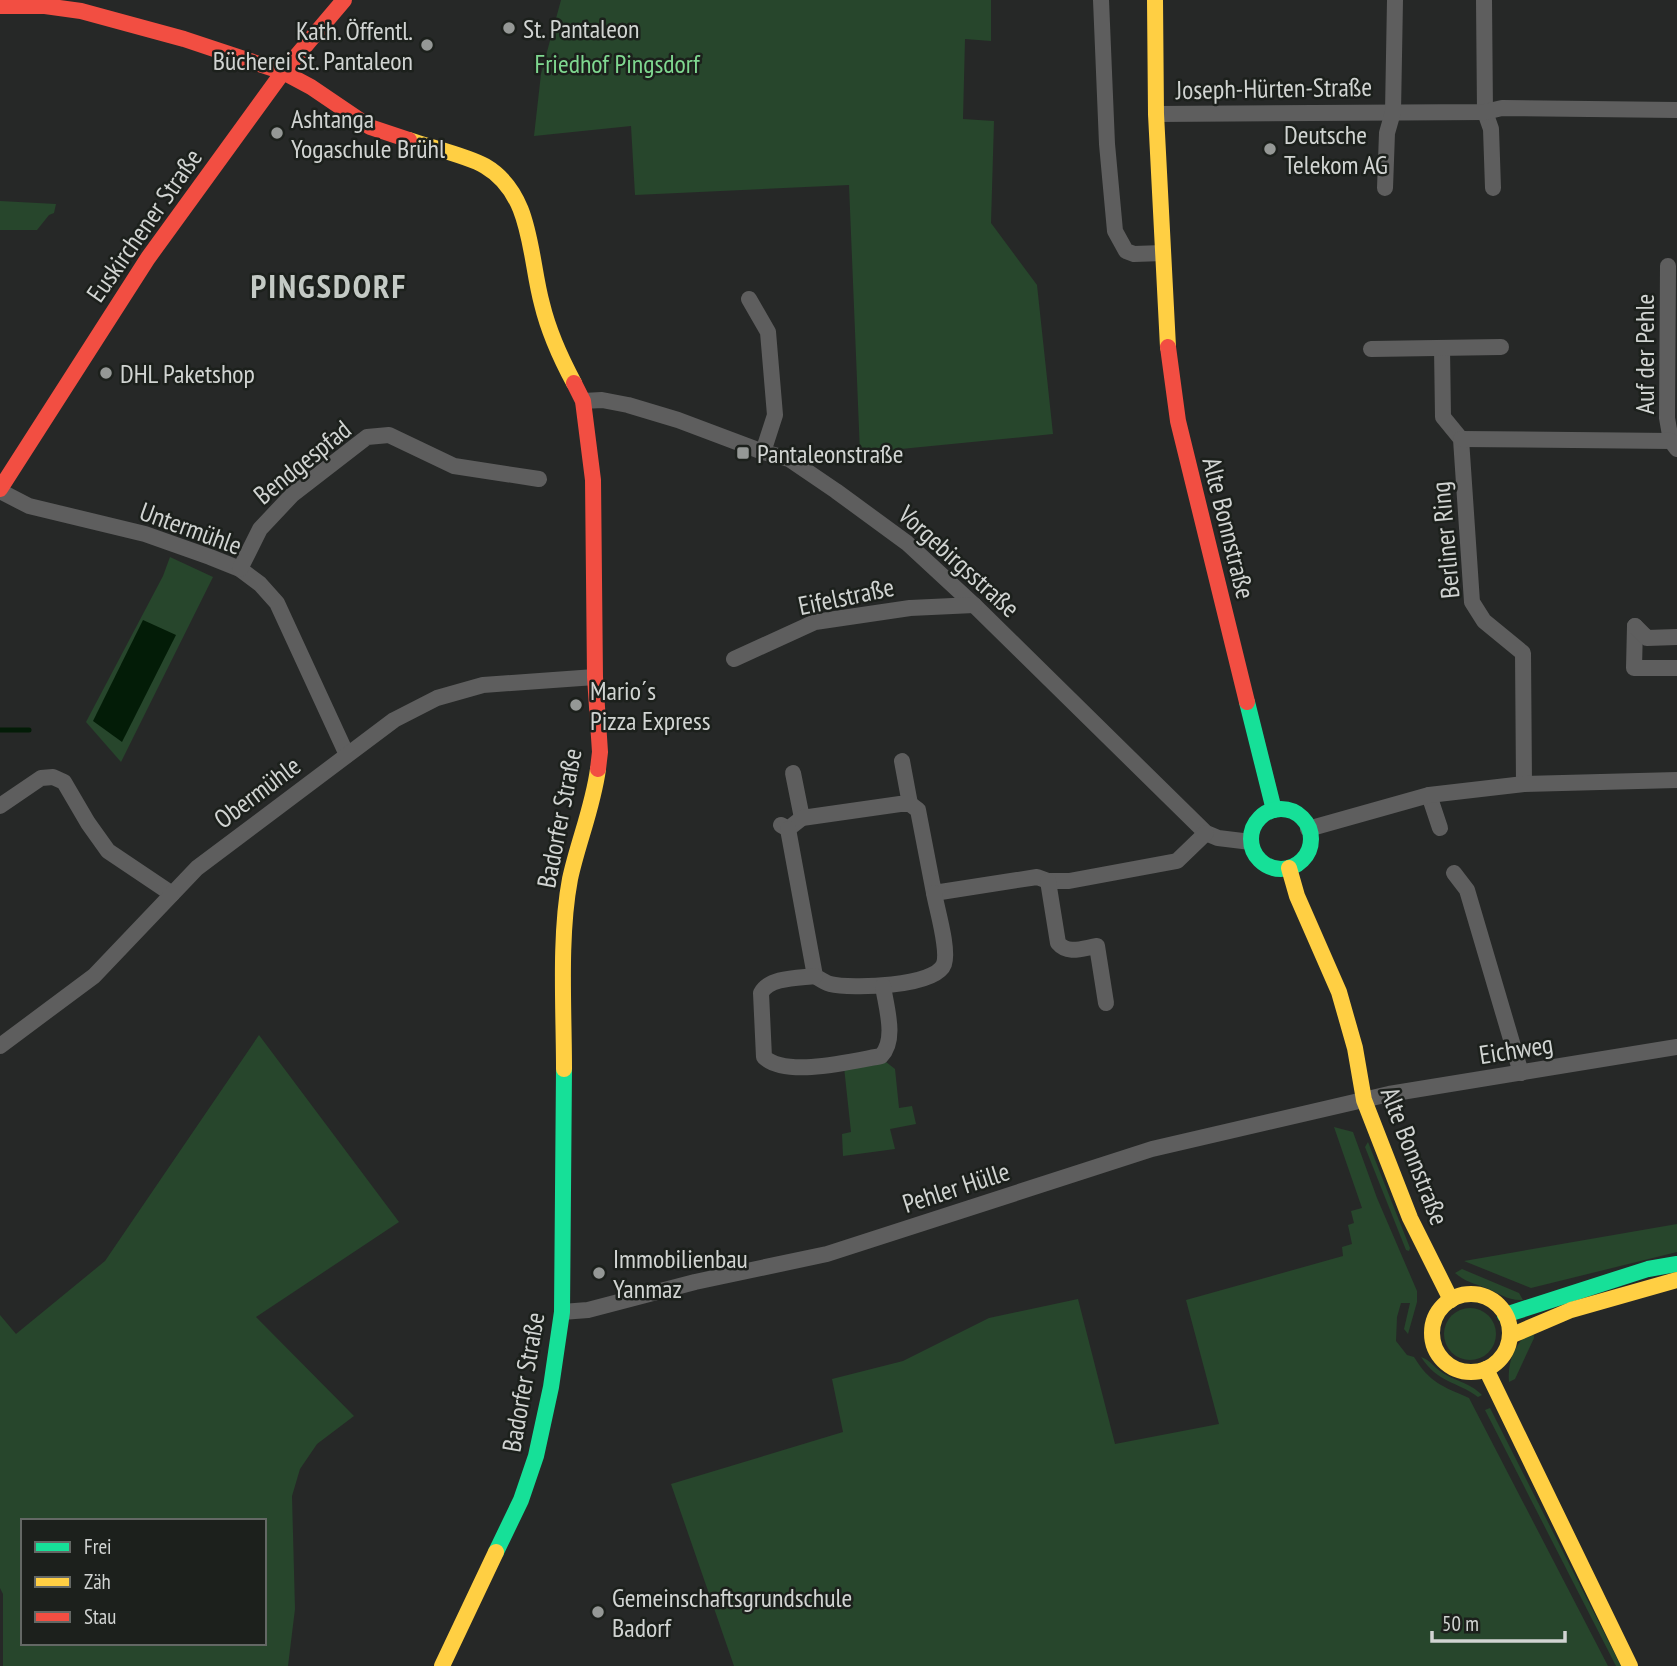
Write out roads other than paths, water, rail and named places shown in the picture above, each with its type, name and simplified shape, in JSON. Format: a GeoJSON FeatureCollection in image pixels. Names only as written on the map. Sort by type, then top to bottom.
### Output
{"type":"FeatureCollection","features":[{"type":"Feature","properties":{"kind":"main road","name":"Euskirchener Straße"},"geometry":{"type":"LineString","coordinates":[[0,490],[148,258],[283,72],[344,0]]}},
{"type":"Feature","properties":{"kind":"main road","name":"Alte Bonnstraße"},"geometry":{"type":"LineString","coordinates":[[1155,0],[1156,114],[1168,351],[1178,421],[1274,810]]}},
{"type":"Feature","properties":{"kind":"main road","name":"Badorfer Straße"},"geometry":{"type":"LineString","coordinates":[[0,6],[45,6],[81,11],[162,32],[283,72],[311,87],[370,127],[485,166],[507,186],[524,213],[541,302],[555,348],[583,401],[593,480],[595,677],[599,763],[596,785],[570,880],[565,935],[562,1312],[551,1387],[536,1456],[521,1500],[442,1666]]}},
{"type":"Feature","properties":{"kind":"main road"},"geometry":{"type":"LineString","coordinates":[[1281,809],[1296,814],[1308,829],[1311,841],[1309,850],[1304,858],[1289,868],[1280,869],[1264,864],[1253,850],[1251,834],[1259,818],[1274,810],[1281,809]]}},
{"type":"Feature","properties":{"kind":"main road","name":"Alte Bonnstraße"},"geometry":{"type":"LineString","coordinates":[[1289,868],[1297,896],[1339,992],[1355,1048],[1364,1100],[1410,1218],[1451,1300]]}},
{"type":"Feature","properties":{"kind":"main road"},"geometry":{"type":"LineString","coordinates":[[1505,1315],[1635,1272],[1677,1264]]}},
{"type":"Feature","properties":{"kind":"main road"},"geometry":{"type":"LineString","coordinates":[[1510,1336],[1542,1319],[1677,1280]]}},
{"type":"Feature","properties":{"kind":"main road"},"geometry":{"type":"LineString","coordinates":[[1475,1294],[1497,1305],[1505,1315],[1510,1336],[1498,1362],[1486,1369],[1469,1372],[1458,1370],[1439,1356],[1432,1336],[1433,1325],[1443,1307],[1451,1300],[1462,1295],[1475,1294]]}},
{"type":"Feature","properties":{"kind":"main road"},"geometry":{"type":"LineString","coordinates":[[1486,1369],[1630,1666]]}},
{"type":"Feature","properties":{"kind":"street"},"geometry":{"type":"LineString","coordinates":[[1101,0],[1115,231],[1126,251],[1134,254],[1163,253]]}},
{"type":"Feature","properties":{"kind":"street","name":"Joseph-Hürten-Straße"},"geometry":{"type":"LineString","coordinates":[[1385,188],[1387,133],[1393,111],[1395,0]]}},
{"type":"Feature","properties":{"kind":"street"},"geometry":{"type":"LineString","coordinates":[[1484,0],[1485,112],[1491,129],[1493,188]]}},
{"type":"Feature","properties":{"kind":"street","name":"Joseph-Hürten-Straße"},"geometry":{"type":"LineString","coordinates":[[1156,114],[1485,112],[1502,108],[1677,110]]}},
{"type":"Feature","properties":{"kind":"street","name":"Auf der Pehle"},"geometry":{"type":"LineString","coordinates":[[1668,266],[1667,418],[1674,445]]}},
{"type":"Feature","properties":{"kind":"street"},"geometry":{"type":"LineString","coordinates":[[749,299],[768,332],[775,415],[763,453]]}},
{"type":"Feature","properties":{"kind":"street"},"geometry":{"type":"LineString","coordinates":[[1371,349],[1501,347]]}},
{"type":"Feature","properties":{"kind":"street","name":"Berliner Ring"},"geometry":{"type":"LineString","coordinates":[[1442,348],[1443,417],[1461,439],[1472,602],[1484,621],[1523,653],[1524,784]]}},
{"type":"Feature","properties":{"kind":"street","name":"Vorgebirgsstraße"},"geometry":{"type":"LineString","coordinates":[[583,401],[603,400],[628,405],[678,420],[763,453],[789,459],[906,543],[974,605],[1206,832],[1218,838],[1251,842]]}},
{"type":"Feature","properties":{"kind":"street","name":"Bendgespfad"},"geometry":{"type":"LineString","coordinates":[[240,569],[260,529],[292,495],[368,437],[388,435],[454,466],[539,479]]}},
{"type":"Feature","properties":{"kind":"street"},"geometry":{"type":"LineString","coordinates":[[1461,439],[1674,445]]}},
{"type":"Feature","properties":{"kind":"street","name":"Untermühle"},"geometry":{"type":"LineString","coordinates":[[0,490],[29,506],[145,534],[240,569],[260,584],[277,603],[347,755]]}},
{"type":"Feature","properties":{"kind":"street","name":"Eifelstraße"},"geometry":{"type":"LineString","coordinates":[[734,659],[815,622],[909,608],[974,605]]}},
{"type":"Feature","properties":{"kind":"street"},"geometry":{"type":"LineString","coordinates":[[1677,637],[1647,638],[1635,626],[1634,668],[1677,668]]}},
{"type":"Feature","properties":{"kind":"street","name":"Obermühle"},"geometry":{"type":"LineString","coordinates":[[0,1046],[94,976],[197,868],[394,720],[437,698],[483,685],[595,677]]}},
{"type":"Feature","properties":{"kind":"street"},"geometry":{"type":"LineString","coordinates":[[883,986],[890,1041],[888,1049],[881,1056],[815,1066],[771,1064],[764,1057],[761,993],[764,986],[815,976],[836,985],[883,986],[933,976],[944,966],[945,955],[918,810],[911,804],[902,761]]}},
{"type":"Feature","properties":{"kind":"street"},"geometry":{"type":"LineString","coordinates":[[793,773],[802,818]]}},
{"type":"Feature","properties":{"kind":"street"},"geometry":{"type":"LineString","coordinates":[[0,806],[41,778],[53,777],[64,782],[108,851],[172,894]]}},
{"type":"Feature","properties":{"kind":"street"},"geometry":{"type":"LineString","coordinates":[[1308,829],[1429,794],[1524,784],[1677,780]]}},
{"type":"Feature","properties":{"kind":"street"},"geometry":{"type":"LineString","coordinates":[[1429,794],[1440,828]]}},
{"type":"Feature","properties":{"kind":"street"},"geometry":{"type":"LineString","coordinates":[[815,976],[784,827],[802,818],[911,804]]}},
{"type":"Feature","properties":{"kind":"street"},"geometry":{"type":"LineString","coordinates":[[934,893],[1037,877],[1048,881],[1069,881],[1177,861],[1206,832]]}},
{"type":"Feature","properties":{"kind":"street"},"geometry":{"type":"LineString","coordinates":[[1454,873],[1467,890],[1521,1073]]}},
{"type":"Feature","properties":{"kind":"street"},"geometry":{"type":"LineString","coordinates":[[1048,881],[1058,943],[1063,949],[1070,950],[1097,946],[1106,1003]]}},
{"type":"Feature","properties":{"kind":"street","name":"Eichweg"},"geometry":{"type":"LineString","coordinates":[[1364,1100],[1677,1047]]}},
{"type":"Feature","properties":{"kind":"street","name":"Pehler Hülle"},"geometry":{"type":"LineString","coordinates":[[562,1312],[589,1310],[695,1282],[827,1254],[1152,1150],[1364,1100]]}},
{"type":"Feature","properties":{"kind":"waterway"},"geometry":{"type":"LineString","coordinates":[[0,730],[29,730]]}},
{"type":"Feature","properties":{"kind":"place","name":"St. Pantaleon"},"geometry":{"type":"Point","coordinates":[509,28]}},
{"type":"Feature","properties":{"kind":"place","name":"Kath. Öffentl. Bücherei St. Pantaleon"},"geometry":{"type":"Point","coordinates":[427,45]}},
{"type":"Feature","properties":{"kind":"place","name":"Ashtanga Yogaschule Brühl"},"geometry":{"type":"Point","coordinates":[277,133]}},
{"type":"Feature","properties":{"kind":"place","name":"Deutsche Telekom AG"},"geometry":{"type":"Point","coordinates":[1270,149]}},
{"type":"Feature","properties":{"kind":"place","name":"DHL Paketshop"},"geometry":{"type":"Point","coordinates":[106,373]}},
{"type":"Feature","properties":{"kind":"place","name":"Pantaleonstraße"},"geometry":{"type":"Point","coordinates":[743,453]}},
{"type":"Feature","properties":{"kind":"place","name":"Mario´s Pizza Express"},"geometry":{"type":"Point","coordinates":[576,705]}},
{"type":"Feature","properties":{"kind":"place","name":"Immobilienbau Yanmaz"},"geometry":{"type":"Point","coordinates":[599,1273]}},
{"type":"Feature","properties":{"kind":"place","name":"Gemeinschaftsgrundschule Badorf"},"geometry":{"type":"Point","coordinates":[598,1612]}},
{"type":"Feature","properties":{"kind":"district","name":"PINGSDORF"},"geometry":{"type":"Point","coordinates":[329,285]}},
{"type":"Feature","properties":{"kind":"park label","name":"Friedhof Pingsdorf"},"geometry":{"type":"Point","coordinates":[617,63]}}]}
